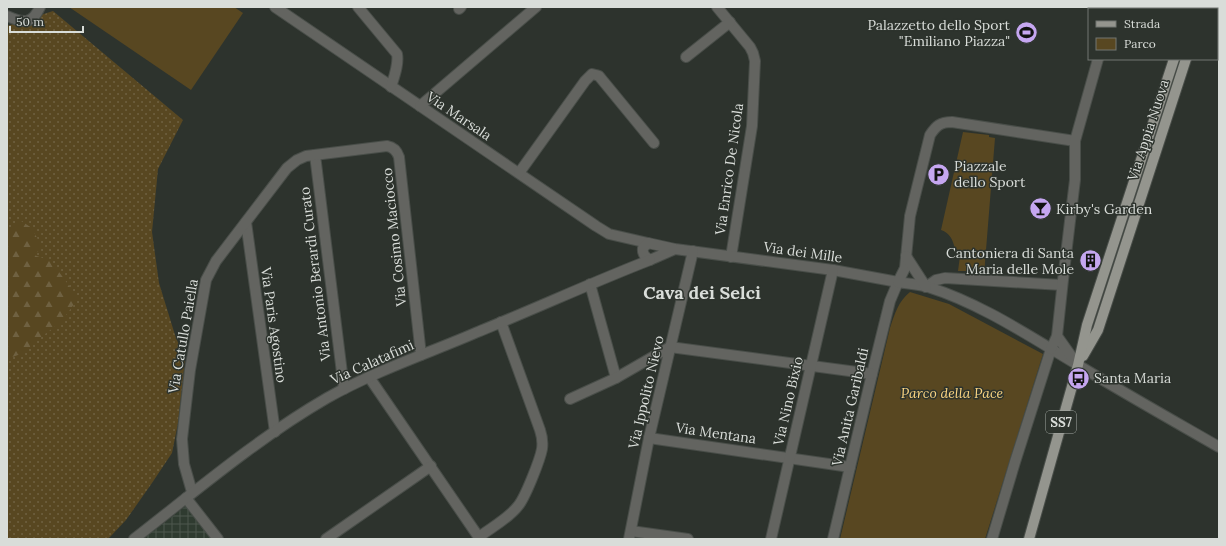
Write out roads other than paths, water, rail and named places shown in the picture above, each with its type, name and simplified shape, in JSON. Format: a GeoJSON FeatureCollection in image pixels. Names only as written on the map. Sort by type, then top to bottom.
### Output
{"type":"FeatureCollection","features":[{"type":"Feature","properties":{"kind":"main road","name":"Via Appia Nuova"},"geometry":{"type":"LineString","coordinates":[[1030,539],[1078,365],[1087,325],[1174,60]]}},
{"type":"Feature","properties":{"kind":"main road","name":"Via Appia Nuova"},"geometry":{"type":"LineString","coordinates":[[1078,365],[1098,330],[1186,60]]}},
{"type":"Feature","properties":{"kind":"main road","name":"Via Appia Nuova"},"geometry":{"type":"LineString","coordinates":[[1022,539],[1046,479]]}},
{"type":"Feature","properties":{"kind":"street"},"geometry":{"type":"LineString","coordinates":[[7,16],[26,22],[34,17],[40,7]]}},
{"type":"Feature","properties":{"kind":"street","name":"Via Marsala"},"geometry":{"type":"LineString","coordinates":[[275,7],[602,230],[609,234],[632,240],[645,247]]}},
{"type":"Feature","properties":{"kind":"street"},"geometry":{"type":"LineString","coordinates":[[358,7],[397,54],[398,58],[396,69],[391,87]]}},
{"type":"Feature","properties":{"kind":"street"},"geometry":{"type":"LineString","coordinates":[[420,106],[536,7]]}},
{"type":"Feature","properties":{"kind":"street","name":"Via Enrico De Nicola"},"geometry":{"type":"LineString","coordinates":[[717,7],[750,47],[755,61],[752,126],[731,256]]}},
{"type":"Feature","properties":{"kind":"street"},"geometry":{"type":"LineString","coordinates":[[686,57],[730,22]]}},
{"type":"Feature","properties":{"kind":"street"},"geometry":{"type":"LineString","coordinates":[[992,539],[1051,348],[1057,336],[1075,180],[1075,141],[1098,60]]}},
{"type":"Feature","properties":{"kind":"street"},"geometry":{"type":"LineString","coordinates":[[520,174],[585,81],[592,74],[599,76],[654,143]]}},
{"type":"Feature","properties":{"kind":"street"},"geometry":{"type":"LineString","coordinates":[[898,282],[904,268],[910,216],[930,135],[939,125],[944,122],[952,122],[1075,141]]}},
{"type":"Feature","properties":{"kind":"street","name":"Via Cosimo Maciocco"},"geometry":{"type":"LineString","coordinates":[[315,155],[387,146],[395,149],[399,155],[421,356]]}},
{"type":"Feature","properties":{"kind":"street","name":"Via Catullo Paiella"},"geometry":{"type":"LineString","coordinates":[[218,539],[189,495],[182,439],[189,375],[203,290],[213,265],[291,164],[303,157],[315,155]]}},
{"type":"Feature","properties":{"kind":"street","name":"Via Antonio Berardi Curato"},"geometry":{"type":"LineString","coordinates":[[315,155],[344,389]]}},
{"type":"Feature","properties":{"kind":"street","name":"Via Paris Agostino"},"geometry":{"type":"LineString","coordinates":[[246,222],[275,432]]}},
{"type":"Feature","properties":{"kind":"street"},"geometry":{"type":"LineString","coordinates":[[645,247],[644,255],[650,260],[675,249]]}},
{"type":"Feature","properties":{"kind":"street","name":"Via dei Mille"},"geometry":{"type":"LineString","coordinates":[[645,247],[693,251],[833,270],[926,287],[978,306],[1219,447]]}},
{"type":"Feature","properties":{"kind":"street","name":"Via Ippolito Nievo"},"geometry":{"type":"LineString","coordinates":[[630,535],[649,438],[693,251]]}},
{"type":"Feature","properties":{"kind":"street"},"geometry":{"type":"LineString","coordinates":[[906,256],[926,287],[936,280],[946,278],[1062,285]]}},
{"type":"Feature","properties":{"kind":"street","name":"Via Calatafimi"},"geometry":{"type":"LineString","coordinates":[[134,539],[228,465],[306,411],[344,389],[369,377],[650,260]]}},
{"type":"Feature","properties":{"kind":"street","name":"Via Nino Bixio"},"geometry":{"type":"LineString","coordinates":[[771,539],[833,270]]}},
{"type":"Feature","properties":{"kind":"street","name":"Via Anita Garibaldi"},"geometry":{"type":"LineString","coordinates":[[833,539],[890,301],[898,282]]}},
{"type":"Feature","properties":{"kind":"street"},"geometry":{"type":"LineString","coordinates":[[590,284],[616,378]]}},
{"type":"Feature","properties":{"kind":"street"},"geometry":{"type":"LineString","coordinates":[[369,377],[479,538],[512,513],[520,503],[525,494],[542,447],[540,430],[501,322]]}},
{"type":"Feature","properties":{"kind":"street"},"geometry":{"type":"LineString","coordinates":[[1057,336],[1078,365]]}},
{"type":"Feature","properties":{"kind":"street"},"geometry":{"type":"LineString","coordinates":[[570,399],[616,378],[670,347],[872,374]]}},
{"type":"Feature","properties":{"kind":"street","name":"Via Mentana"},"geometry":{"type":"LineString","coordinates":[[649,438],[850,467]]}},
{"type":"Feature","properties":{"kind":"street"},"geometry":{"type":"LineString","coordinates":[[326,539],[431,466]]}},
{"type":"Feature","properties":{"kind":"street"},"geometry":{"type":"LineString","coordinates":[[630,535],[688,539]]}},
{"type":"Feature","properties":{"kind":"place","name":"Palazzetto dello Sport \"Emiliano Piazza\""},"geometry":{"type":"Point","coordinates":[1026,33]}},
{"type":"Feature","properties":{"kind":"place","name":"Piazzale dello Sport"},"geometry":{"type":"Point","coordinates":[939,174]}},
{"type":"Feature","properties":{"kind":"place","name":"Kirby's Garden"},"geometry":{"type":"Point","coordinates":[1041,209]}},
{"type":"Feature","properties":{"kind":"place","name":"Cantoniera di Santa Maria delle Mole"},"geometry":{"type":"Point","coordinates":[1090,261]}},
{"type":"Feature","properties":{"kind":"place","name":"Santa Maria"},"geometry":{"type":"Point","coordinates":[1079,378]}},
{"type":"Feature","properties":{"kind":"district","name":"Cava dei Selci"},"geometry":{"type":"Point","coordinates":[702,293]}},
{"type":"Feature","properties":{"kind":"park label","name":"Parco della Pace"},"geometry":{"type":"Point","coordinates":[952,393]}}]}
